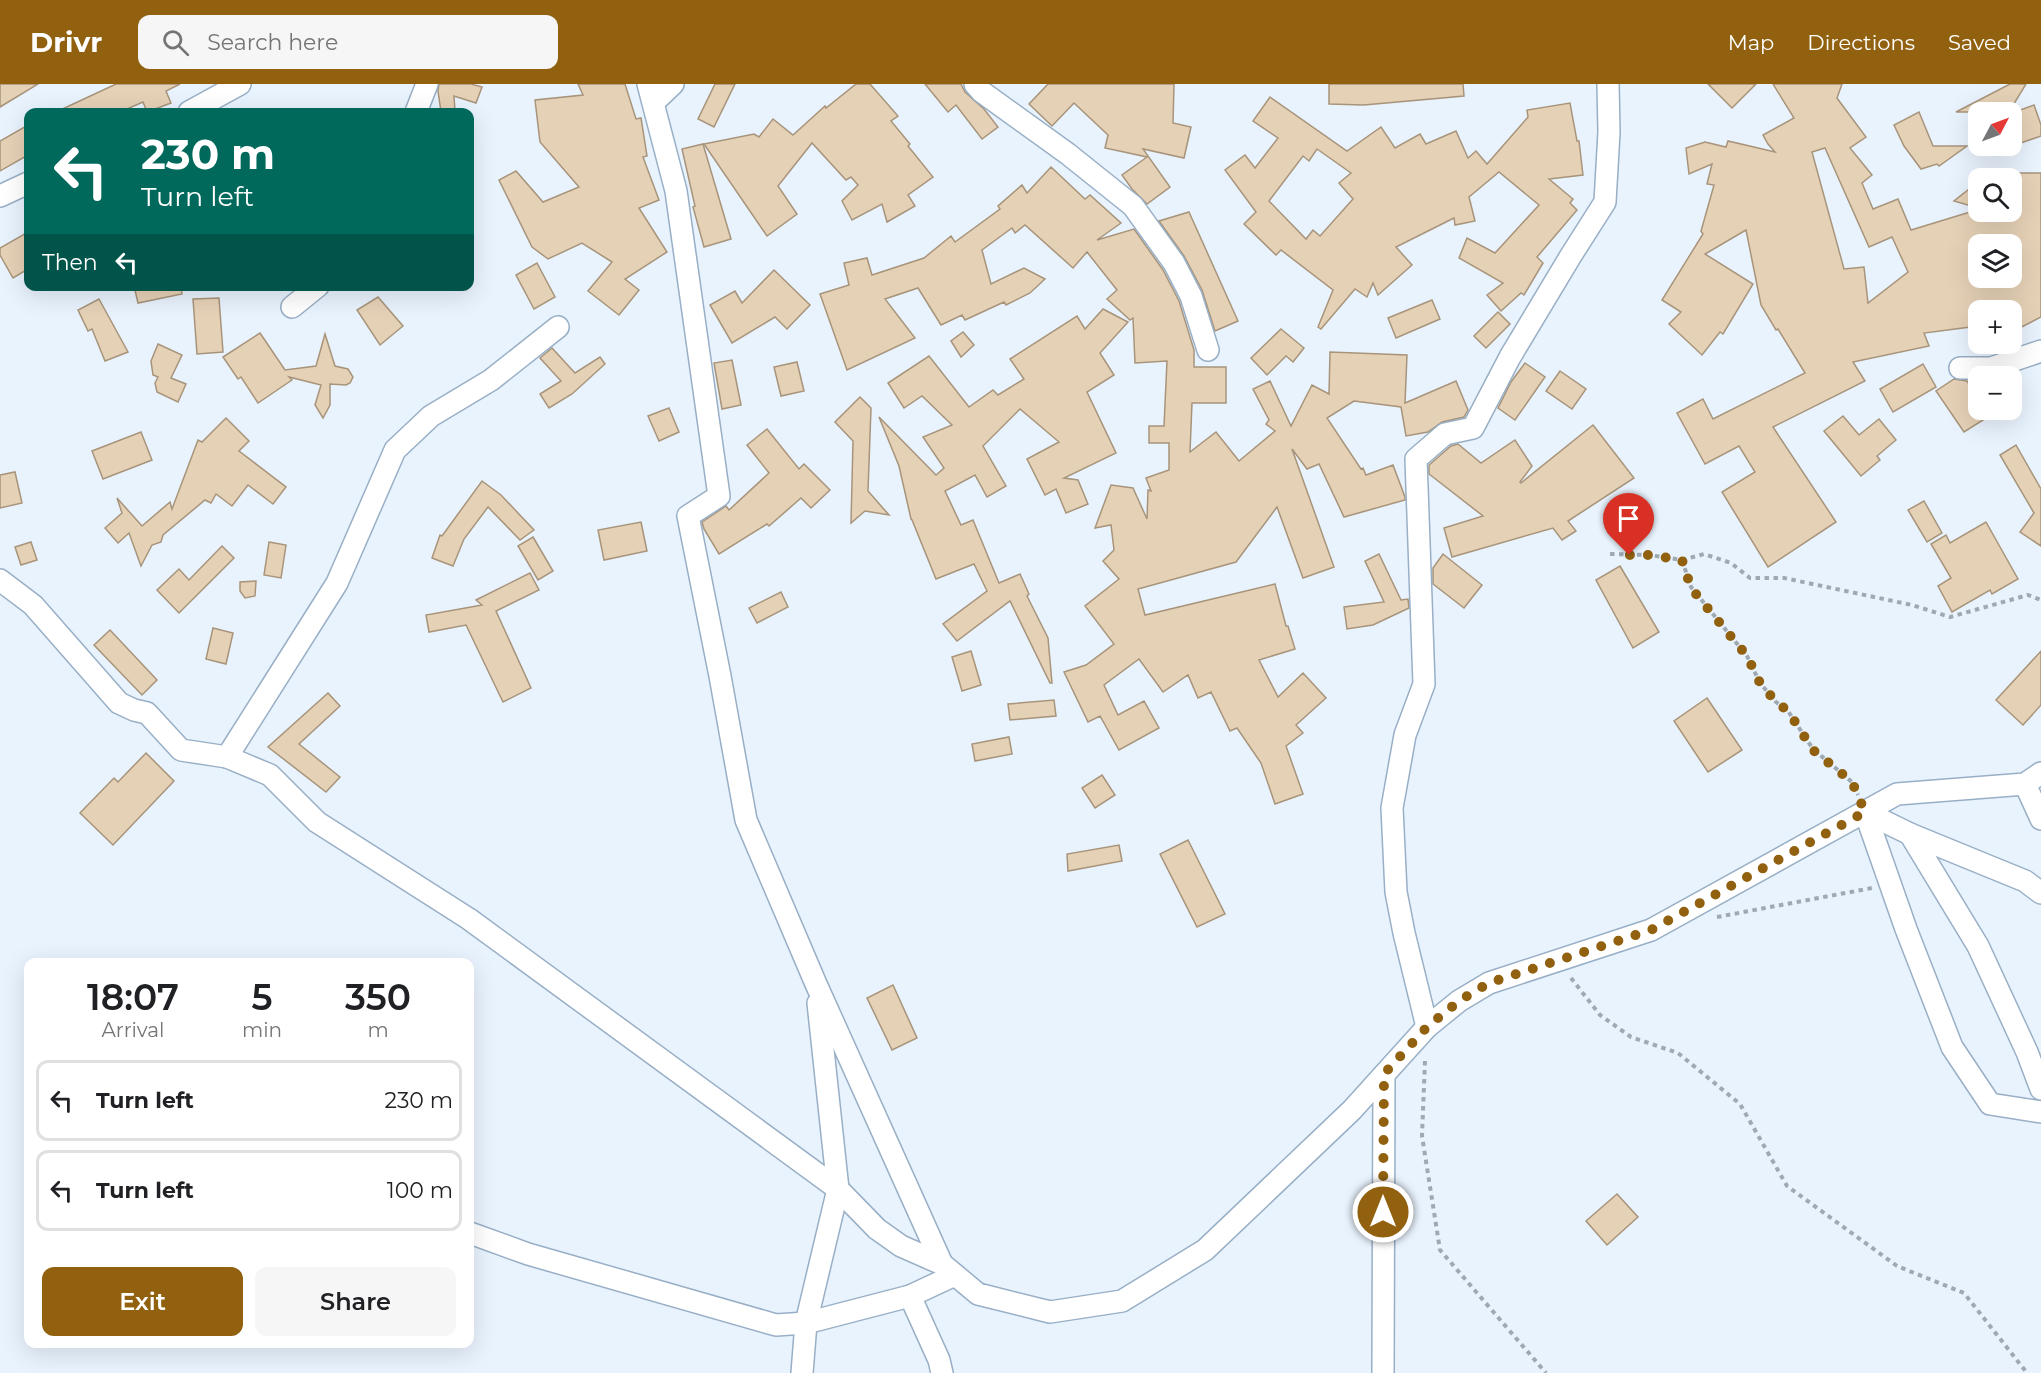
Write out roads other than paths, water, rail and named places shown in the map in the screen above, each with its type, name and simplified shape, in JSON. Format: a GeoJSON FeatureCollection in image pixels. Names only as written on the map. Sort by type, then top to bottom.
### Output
{"type":"FeatureCollection","features":[{"type":"Feature","properties":{"kind":"street"},"geometry":{"type":"LineString","coordinates":[[196,108],[240,84]]}},
{"type":"Feature","properties":{"kind":"street"},"geometry":{"type":"LineString","coordinates":[[418,108],[427,84]]}},
{"type":"Feature","properties":{"kind":"street"},"geometry":{"type":"LineString","coordinates":[[673,84],[651,93],[676,191],[719,496],[688,516],[746,820],[816,984],[948,1269]]}},
{"type":"Feature","properties":{"kind":"street"},"geometry":{"type":"LineString","coordinates":[[975,84],[982,92],[1068,154],[1133,206],[1174,263],[1191,296],[1208,350]]}},
{"type":"Feature","properties":{"kind":"street"},"geometry":{"type":"LineString","coordinates":[[1427,1027],[1396,892],[1392,808],[1404,735],[1424,684],[1416,459],[1445,434],[1473,428],[1510,357],[1569,257],[1605,202],[1609,132],[1608,84]]}},
{"type":"Feature","properties":{"kind":"street"},"geometry":{"type":"LineString","coordinates":[[0,196],[24,185]]}},
{"type":"Feature","properties":{"kind":"street"},"geometry":{"type":"LineString","coordinates":[[292,307],[312,291]]}},
{"type":"Feature","properties":{"kind":"street"},"geometry":{"type":"LineString","coordinates":[[227,757],[337,583],[395,450],[431,416],[491,380],[558,327]]}},
{"type":"Feature","properties":{"kind":"street"},"geometry":{"type":"LineString","coordinates":[[1960,368],[1991,368],[2041,351]]}},
{"type":"Feature","properties":{"kind":"street"},"geometry":{"type":"LineString","coordinates":[[0,580],[33,605],[119,703],[147,713],[181,750],[227,757],[270,775],[317,822],[469,918],[838,1189],[885,1234],[902,1246],[948,1269],[978,1294],[1050,1312],[1122,1301],[1205,1250],[1353,1110],[1427,1027],[1459,1001],[1489,983],[1651,930],[1897,794],[2033,778],[2041,819]]}},
{"type":"Feature","properties":{"kind":"street"},"geometry":{"type":"LineString","coordinates":[[1865,812],[1910,834],[2025,881],[2041,893]]}},
{"type":"Feature","properties":{"kind":"street"},"geometry":{"type":"LineString","coordinates":[[1865,812],[1952,1047],[1990,1104],[2041,1112]]}},
{"type":"Feature","properties":{"kind":"street"},"geometry":{"type":"LineString","coordinates":[[1910,834],[1978,946],[2027,1052],[2041,1089]]}},
{"type":"Feature","properties":{"kind":"street"},"geometry":{"type":"LineString","coordinates":[[802,1373],[806,1323],[838,1189],[816,984]]}},
{"type":"Feature","properties":{"kind":"street"},"geometry":{"type":"LineString","coordinates":[[1383,1373],[1384,1074]]}},
{"type":"Feature","properties":{"kind":"street"},"geometry":{"type":"LineString","coordinates":[[474,1234],[528,1254],[776,1325],[806,1323],[910,1296],[948,1269]]}},
{"type":"Feature","properties":{"kind":"street"},"geometry":{"type":"LineString","coordinates":[[910,1296],[939,1360],[942,1373]]}}]}
